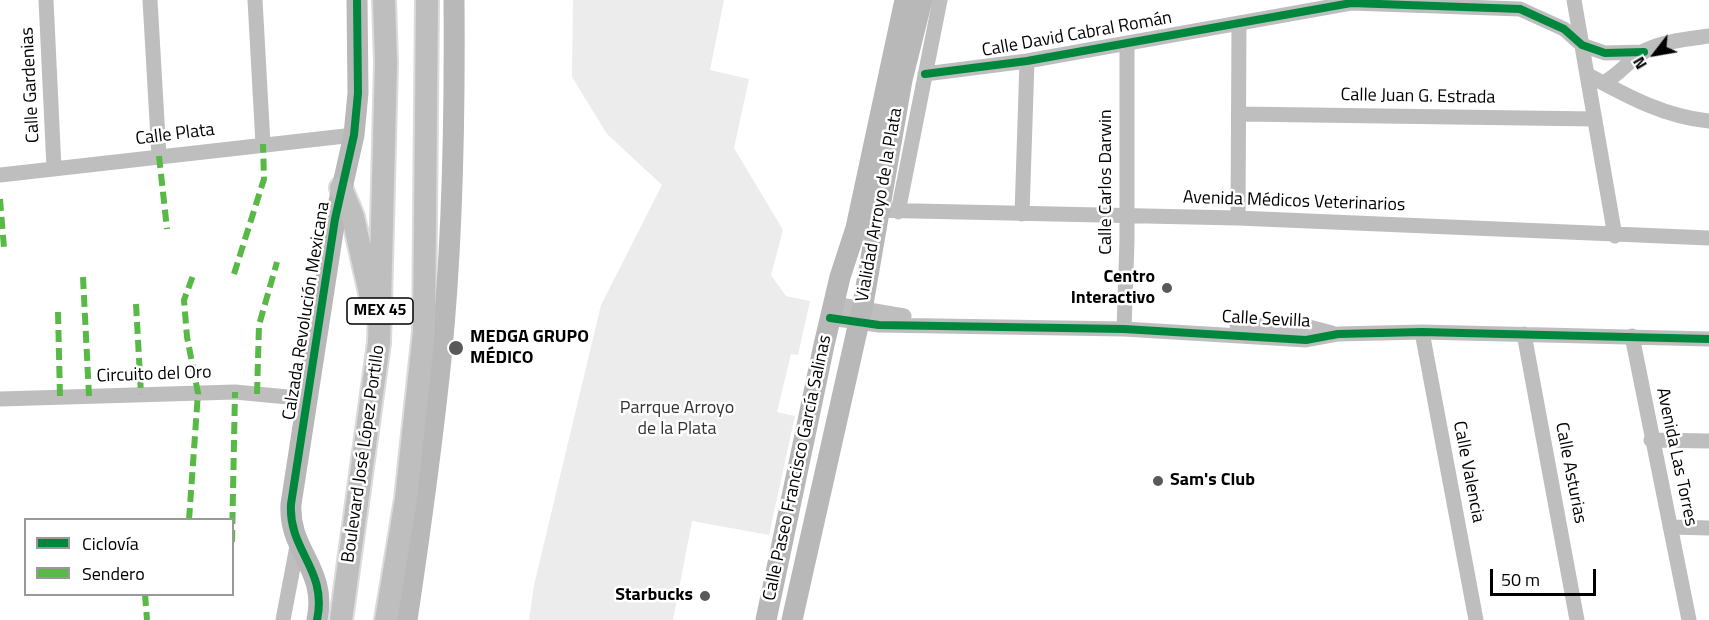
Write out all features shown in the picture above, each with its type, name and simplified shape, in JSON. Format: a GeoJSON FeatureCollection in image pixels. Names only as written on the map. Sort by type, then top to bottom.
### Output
{"type":"FeatureCollection","features":[{"type":"Feature","properties":{"kind":"main road","name":"Boulevard José López Portillo"},"geometry":{"type":"LineString","coordinates":[[341,620],[379,343],[386,63],[384,0]]}},
{"type":"Feature","properties":{"kind":"main road","name":"MEX 45"},"geometry":{"type":"LineString","coordinates":[[386,620],[406,499],[424,332],[427,0]]}},
{"type":"Feature","properties":{"kind":"main road"},"geometry":{"type":"LineString","coordinates":[[341,188],[352,217],[379,343]]}},
{"type":"Feature","properties":{"kind":"street","name":"Calle Gardenias"},"geometry":{"type":"LineString","coordinates":[[46,0],[54,168]]}},
{"type":"Feature","properties":{"kind":"street"},"geometry":{"type":"LineString","coordinates":[[150,0],[159,156]]}},
{"type":"Feature","properties":{"kind":"street"},"geometry":{"type":"LineString","coordinates":[[255,0],[263,144]]}},
{"type":"Feature","properties":{"kind":"street","name":"Calzada Revolución Mexicana"},"geometry":{"type":"LineString","coordinates":[[317,620],[322,600],[318,582],[292,526],[291,504],[341,188],[354,135],[358,93],[357,0]]}},
{"type":"Feature","properties":{"kind":"street"},"geometry":{"type":"LineString","coordinates":[[407,620],[425,503],[441,356],[454,138],[454,0]]}},
{"type":"Feature","properties":{"kind":"street","name":"Calle Paseo Francisco García Salinas"},"geometry":{"type":"LineString","coordinates":[[766,620],[832,311],[878,211],[905,0]]}},
{"type":"Feature","properties":{"kind":"street","name":"Vialidad Arroyo de la Plata"},"geometry":{"type":"LineString","coordinates":[[792,620],[832,450],[903,80],[922,0]]}},
{"type":"Feature","properties":{"kind":"street"},"geometry":{"type":"LineString","coordinates":[[878,211],[920,98],[940,0]]}},
{"type":"Feature","properties":{"kind":"street"},"geometry":{"type":"LineString","coordinates":[[1574,0],[1615,236]]}},
{"type":"Feature","properties":{"kind":"street","name":"Calle David Cabral Román"},"geometry":{"type":"LineString","coordinates":[[925,74],[1027,61],[1351,3],[1520,9],[1564,29],[1582,45]]}},
{"type":"Feature","properties":{"kind":"street"},"geometry":{"type":"LineString","coordinates":[[1238,219],[1241,114],[1239,24]]}},
{"type":"Feature","properties":{"kind":"street"},"geometry":{"type":"LineString","coordinates":[[1582,45],[1605,53],[1644,52],[1671,42],[1709,36]]}},
{"type":"Feature","properties":{"kind":"street","name":"Calle Carlos Darwin"},"geometry":{"type":"LineString","coordinates":[[1124,325],[1127,216],[1127,43]]}},
{"type":"Feature","properties":{"kind":"street"},"geometry":{"type":"LineString","coordinates":[[1603,83],[1614,77],[1644,52]]}},
{"type":"Feature","properties":{"kind":"street"},"geometry":{"type":"LineString","coordinates":[[1022,214],[1027,61]]}},
{"type":"Feature","properties":{"kind":"street"},"geometry":{"type":"LineString","coordinates":[[1588,75],[1644,105],[1695,120],[1709,121]]}},
{"type":"Feature","properties":{"kind":"street","name":"Calle Juan G. Estrada"},"geometry":{"type":"LineString","coordinates":[[1241,114],[1595,119]]}},
{"type":"Feature","properties":{"kind":"street","name":"Calle Plata"},"geometry":{"type":"LineString","coordinates":[[0,175],[354,135]]}},
{"type":"Feature","properties":{"kind":"street","name":"Avenida Médicos Veterinarios"},"geometry":{"type":"LineString","coordinates":[[878,211],[1238,219],[1709,238]]}},
{"type":"Feature","properties":{"kind":"street","name":"Calle Sevilla"},"geometry":{"type":"LineString","coordinates":[[832,311],[859,316],[1024,329],[1124,325],[1309,327],[1338,334],[1422,332],[1709,339]]}},
{"type":"Feature","properties":{"kind":"street","name":"Calle Valencia"},"geometry":{"type":"LineString","coordinates":[[1422,332],[1476,620]]}},
{"type":"Feature","properties":{"kind":"street","name":"Calle Asturias"},"geometry":{"type":"LineString","coordinates":[[1524,334],[1577,620]]}},
{"type":"Feature","properties":{"kind":"street","name":"Avenida Las Torres"},"geometry":{"type":"LineString","coordinates":[[1632,336],[1651,440],[1689,620]]}},
{"type":"Feature","properties":{"kind":"street","name":"Circuito del Oro"},"geometry":{"type":"LineString","coordinates":[[0,399],[235,392],[309,399]]}},
{"type":"Feature","properties":{"kind":"street"},"geometry":{"type":"LineString","coordinates":[[1651,440],[1709,441]]}},
{"type":"Feature","properties":{"kind":"street"},"geometry":{"type":"LineString","coordinates":[[1670,527],[1709,528]]}},
{"type":"Feature","properties":{"kind":"street"},"geometry":{"type":"LineString","coordinates":[[283,620],[298,541]]}},
{"type":"Feature","properties":{"kind":"green space","name":"Parrque Arroyo de la Plata"},"geometry":{"type":"Polygon","coordinates":[[[573,0],[724,0],[710,70],[749,79],[734,148],[783,230],[771,275],[786,296],[810,301],[798,355],[791,354],[777,412],[795,416],[769,535],[692,521],[673,620],[529,620],[534,585],[601,305],[662,185],[607,134],[572,77],[573,0]]]}},
{"type":"Feature","properties":{"kind":"marked path"},"geometry":{"type":"LineString","coordinates":[[234,274],[264,179],[263,144]]}},
{"type":"Feature","properties":{"kind":"marked path"},"geometry":{"type":"LineString","coordinates":[[159,156],[167,229]]}},
{"type":"Feature","properties":{"kind":"marked path"},"geometry":{"type":"LineString","coordinates":[[0,199],[4,248]]}},
{"type":"Feature","properties":{"kind":"marked path"},"geometry":{"type":"LineString","coordinates":[[257,394],[259,325],[277,262]]}},
{"type":"Feature","properties":{"kind":"marked path"},"geometry":{"type":"LineString","coordinates":[[189,518],[198,393],[187,337],[184,300],[194,273]]}},
{"type":"Feature","properties":{"kind":"marked path"},"geometry":{"type":"LineString","coordinates":[[83,277],[89,396]]}},
{"type":"Feature","properties":{"kind":"marked path"},"geometry":{"type":"LineString","coordinates":[[136,304],[141,394]]}},
{"type":"Feature","properties":{"kind":"marked path"},"geometry":{"type":"LineString","coordinates":[[58,312],[60,397]]}},
{"type":"Feature","properties":{"kind":"marked path"},"geometry":{"type":"LineString","coordinates":[[232,518],[235,392]]}},
{"type":"Feature","properties":{"kind":"marked path"},"geometry":{"type":"LineString","coordinates":[[145,596],[147,620]]}},
{"type":"Feature","properties":{"kind":"cycle path"},"geometry":{"type":"LineString","coordinates":[[317,620],[319,602],[317,587],[295,535],[291,504],[335,219],[354,135],[358,93],[357,0]]}},
{"type":"Feature","properties":{"kind":"cycle path"},"geometry":{"type":"LineString","coordinates":[[925,74],[1027,61],[1351,3],[1520,9],[1564,29],[1582,45],[1605,53],[1644,52]]}},
{"type":"Feature","properties":{"kind":"cycle path"},"geometry":{"type":"LineString","coordinates":[[830,318],[879,325],[1124,329],[1306,340],[1338,334],[1422,332],[1709,339]]}},
{"type":"Feature","properties":{"kind":"place","name":"Centro Interactivo"},"geometry":{"type":"Point","coordinates":[1167,288]}},
{"type":"Feature","properties":{"kind":"place","name":"MEDGA GRUPO MÉDICO"},"geometry":{"type":"Point","coordinates":[456,348]}},
{"type":"Feature","properties":{"kind":"place","name":"Sam's Club"},"geometry":{"type":"Point","coordinates":[1158,481]}},
{"type":"Feature","properties":{"kind":"place","name":"Starbucks"},"geometry":{"type":"Point","coordinates":[705,596]}}]}
